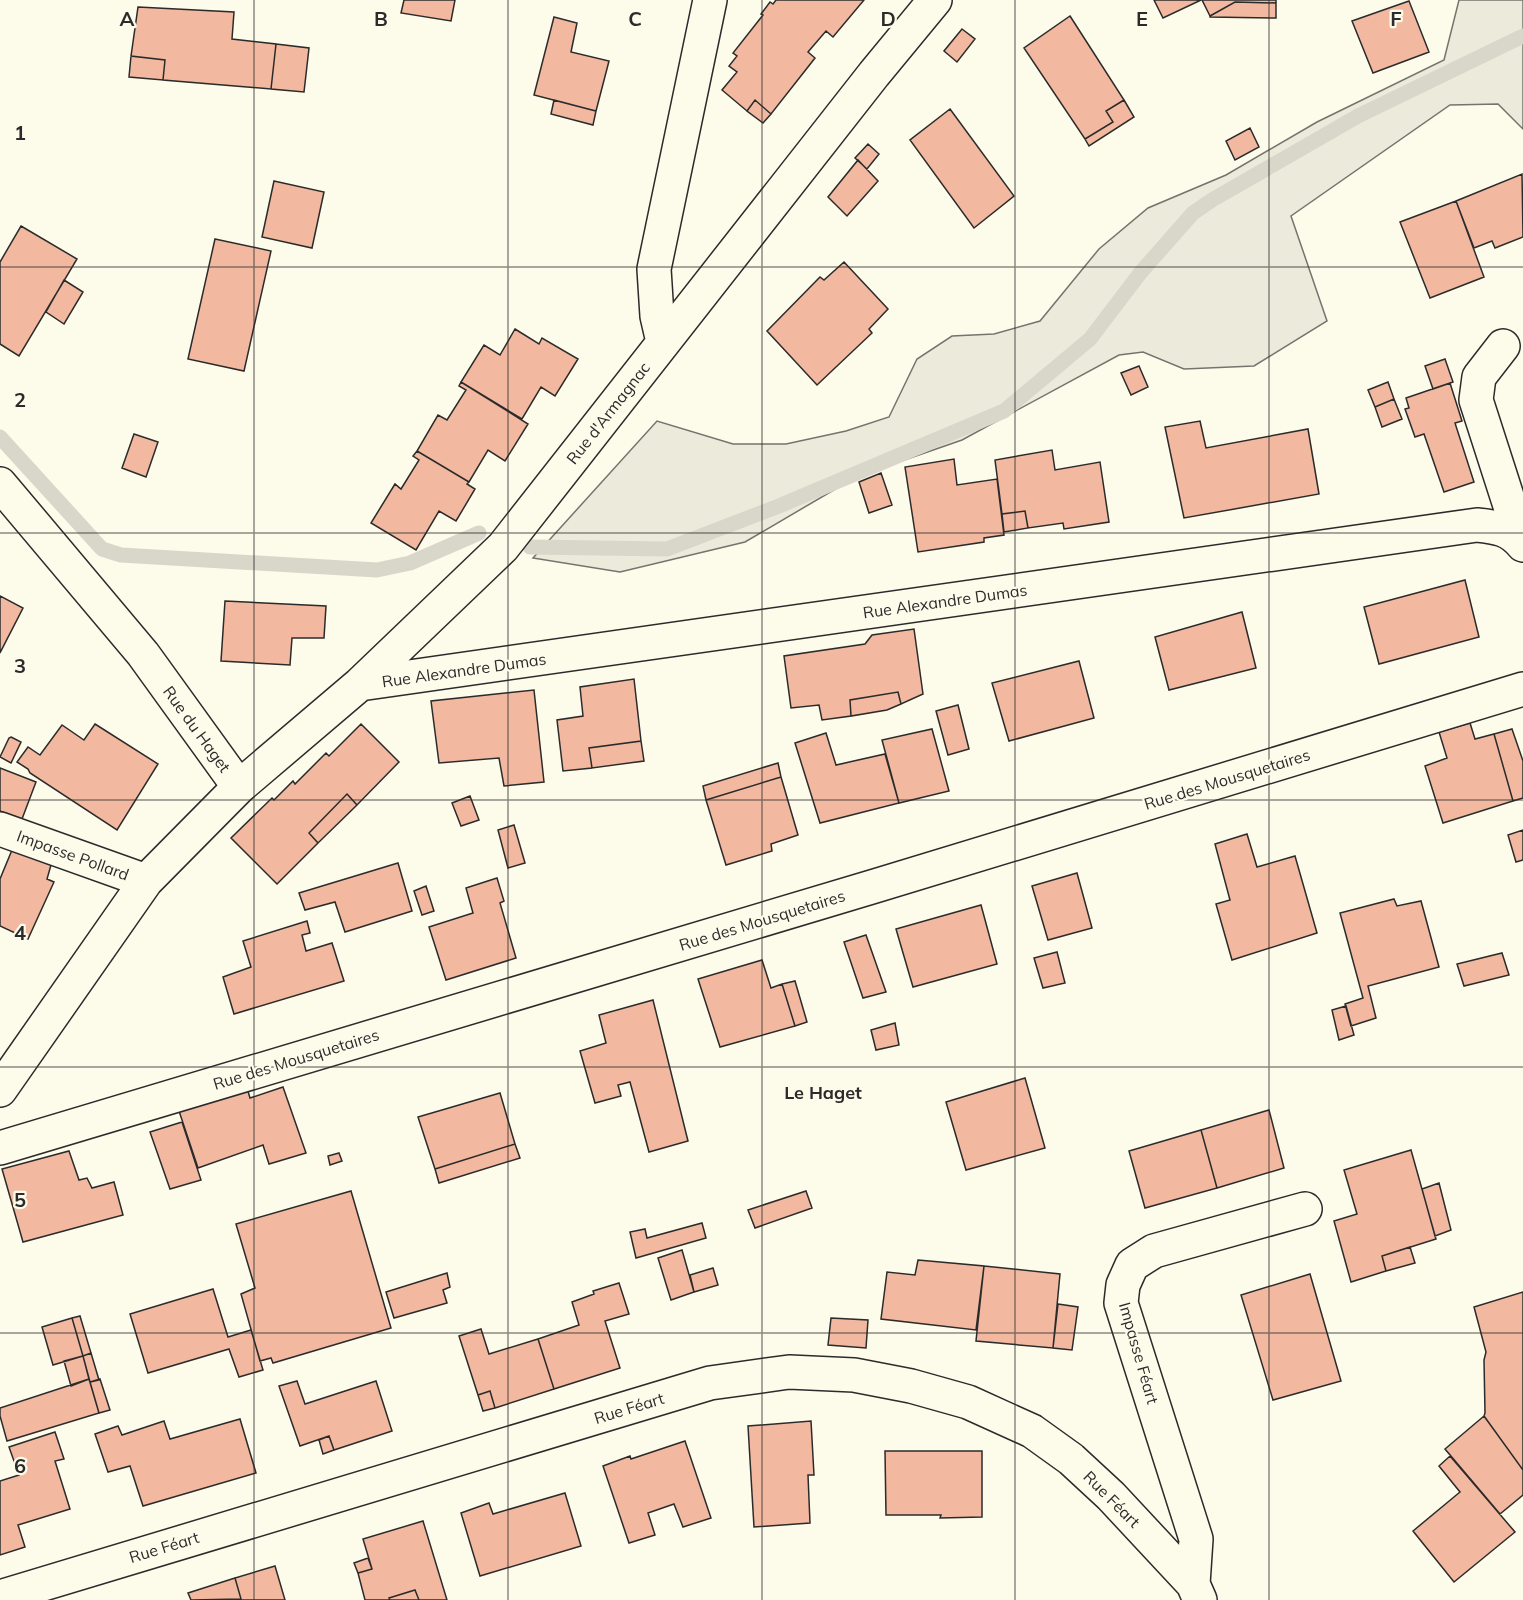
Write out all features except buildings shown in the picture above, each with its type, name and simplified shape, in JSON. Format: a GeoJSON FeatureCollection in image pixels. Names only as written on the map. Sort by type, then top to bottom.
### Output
{"type":"FeatureCollection","features":[{"type":"Feature","properties":{"kind":"street"},"geometry":{"type":"LineString","coordinates":[[663,342],[657,316],[654,269],[710,0]]}},
{"type":"Feature","properties":{"kind":"street","name":"Rue d'Armagnac"},"geometry":{"type":"LineString","coordinates":[[239,787],[360,684],[503,547],[859,92],[935,0]]}},
{"type":"Feature","properties":{"kind":"street"},"geometry":{"type":"LineString","coordinates":[[1503,346],[1479,377],[1476,400],[1522,544]]}},
{"type":"Feature","properties":{"kind":"street","name":"Rue du Haget"},"geometry":{"type":"LineString","coordinates":[[0,483],[143,654],[239,787],[146,881],[0,1090]]}},
{"type":"Feature","properties":{"kind":"street","name":"Rue Alexandre Dumas"},"geometry":{"type":"LineString","coordinates":[[360,684],[1477,525],[1497,526],[1510,532],[1522,544]]}},
{"type":"Feature","properties":{"kind":"street","name":"Rue des Mousquetaires"},"geometry":{"type":"LineString","coordinates":[[0,1148],[1523,689]]}},
{"type":"Feature","properties":{"kind":"street","name":"Impasse Pollard"},"geometry":{"type":"LineString","coordinates":[[0,829],[146,881]]}},
{"type":"Feature","properties":{"kind":"street","name":"Impasse Féart"},"geometry":{"type":"LineString","coordinates":[[1196,1592],[1196,1539],[1121,1303],[1123,1285],[1132,1264],[1154,1251],[1305,1209]]}},
{"type":"Feature","properties":{"kind":"street","name":"Rue Féart"},"geometry":{"type":"LineString","coordinates":[[0,1597],[710,1383],[789,1372],[854,1375],[911,1386],[968,1402],[1032,1431],[1071,1459],[1111,1496],[1196,1592]]}},
{"type":"Feature","properties":{"kind":"shaded area"},"geometry":{"type":"Polygon","coordinates":[[[1459,0],[1523,0],[1523,129],[1498,104],[1450,105],[1291,216],[1327,321],[1254,366],[1184,369],[1143,352],[1119,355],[962,440],[844,484],[745,542],[620,572],[533,558],[657,421],[733,444],[786,444],[846,431],[889,417],[917,359],[952,336],[994,334],[1040,321],[1099,249],[1148,208],[1226,175],[1317,122],[1444,60],[1459,0]]]}},
{"type":"Feature","properties":{"kind":"waterway"},"geometry":{"type":"LineString","coordinates":[[530,547],[667,549],[779,506],[1004,411],[1090,339],[1141,272],[1193,213],[1358,116],[1523,36]]}},
{"type":"Feature","properties":{"kind":"waterway"},"geometry":{"type":"LineString","coordinates":[[0,437],[102,549],[121,555],[377,570],[410,563],[479,533]]}},
{"type":"Feature","properties":{"kind":"district","name":"Le Haget"},"geometry":{"type":"Point","coordinates":[823,1093]}}]}
